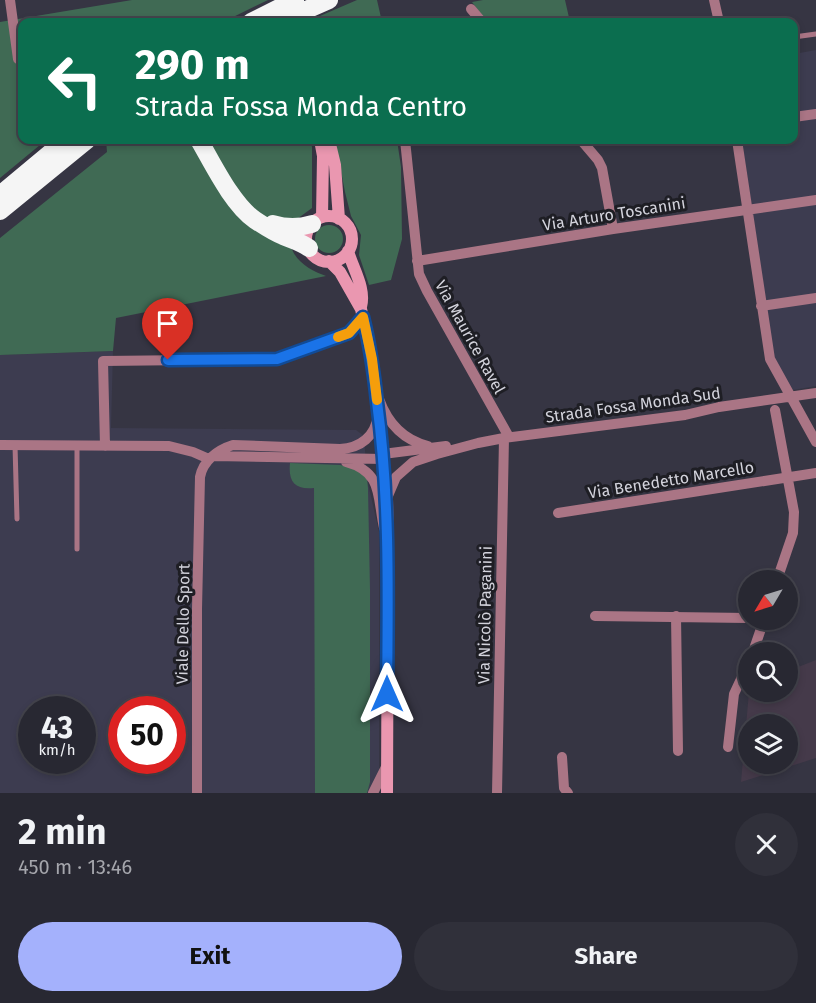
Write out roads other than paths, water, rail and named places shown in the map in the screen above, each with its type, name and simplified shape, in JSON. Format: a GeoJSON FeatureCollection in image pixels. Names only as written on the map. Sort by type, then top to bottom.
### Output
{"type":"FeatureCollection","features":[{"type":"Feature","properties":{"kind":"highway"},"geometry":{"type":"LineString","coordinates":[[259,18],[295,0]]}},
{"type":"Feature","properties":{"kind":"highway"},"geometry":{"type":"LineString","coordinates":[[288,18],[329,0]]}},
{"type":"Feature","properties":{"kind":"highway"},"geometry":{"type":"LineString","coordinates":[[0,195],[61,144]]}},
{"type":"Feature","properties":{"kind":"highway"},"geometry":{"type":"LineString","coordinates":[[0,212],[82,144]]}},
{"type":"Feature","properties":{"kind":"highway"},"geometry":{"type":"LineString","coordinates":[[201,144],[245,212],[269,229],[303,243],[309,248]]}},
{"type":"Feature","properties":{"kind":"highway"},"geometry":{"type":"LineString","coordinates":[[252,218],[287,227],[300,227],[317,221]]}},
{"type":"Feature","properties":{"kind":"main road"},"geometry":{"type":"LineString","coordinates":[[317,221],[323,156],[321,144]]}},
{"type":"Feature","properties":{"kind":"main road"},"geometry":{"type":"LineString","coordinates":[[330,144],[335,165],[339,219]]}},
{"type":"Feature","properties":{"kind":"main road"},"geometry":{"type":"LineString","coordinates":[[332,216],[339,219],[345,222],[351,232],[352,243],[348,251],[340,259],[329,261],[316,258],[309,248],[307,233],[317,221],[332,216]]}},
{"type":"Feature","properties":{"kind":"main road"},"geometry":{"type":"LineString","coordinates":[[348,251],[363,300],[362,313]]}},
{"type":"Feature","properties":{"kind":"main road"},"geometry":{"type":"LineString","coordinates":[[329,261],[340,272],[362,313],[369,341],[379,411],[387,499],[387,793]]}},
{"type":"Feature","properties":{"kind":"street"},"geometry":{"type":"LineString","coordinates":[[10,0],[18,58]]}},
{"type":"Feature","properties":{"kind":"street"},"geometry":{"type":"LineString","coordinates":[[714,0],[718,18]]}},
{"type":"Feature","properties":{"kind":"street"},"geometry":{"type":"LineString","coordinates":[[471,9],[479,18]]}},
{"type":"Feature","properties":{"kind":"street"},"geometry":{"type":"LineString","coordinates":[[798,116],[816,114]]}},
{"type":"Feature","properties":{"kind":"street","name":"Via Maurice Ravel"},"geometry":{"type":"LineString","coordinates":[[405,144],[419,274],[506,438]]}},
{"type":"Feature","properties":{"kind":"street"},"geometry":{"type":"LineString","coordinates":[[584,144],[602,168],[613,229]]}},
{"type":"Feature","properties":{"kind":"street"},"geometry":{"type":"LineString","coordinates":[[738,144],[770,359],[816,442]]}},
{"type":"Feature","properties":{"kind":"street","name":"Via Arturo Toscanini"},"geometry":{"type":"LineString","coordinates":[[417,261],[613,229],[816,200]]}},
{"type":"Feature","properties":{"kind":"street"},"geometry":{"type":"LineString","coordinates":[[761,306],[816,298]]}},
{"type":"Feature","properties":{"kind":"street"},"geometry":{"type":"LineString","coordinates":[[349,333],[362,313]]}},
{"type":"Feature","properties":{"kind":"street"},"geometry":{"type":"LineString","coordinates":[[105,446],[103,361],[277,359],[349,333],[359,335],[369,341]]}},
{"type":"Feature","properties":{"kind":"street"},"geometry":{"type":"LineString","coordinates":[[376,391],[386,415],[395,428],[411,441],[431,447]]}},
{"type":"Feature","properties":{"kind":"street","name":"Strada Fossa Monda Sud"},"geometry":{"type":"LineString","coordinates":[[387,499],[396,477],[413,462],[478,443],[685,415],[719,407],[816,393]]}},
{"type":"Feature","properties":{"kind":"street"},"geometry":{"type":"LineString","coordinates":[[775,410],[794,512],[793,533],[780,570]]}},
{"type":"Feature","properties":{"kind":"street"},"geometry":{"type":"LineString","coordinates":[[212,457],[232,445],[340,449],[353,447],[372,434],[379,411]]}},
{"type":"Feature","properties":{"kind":"street","name":"Via Nicolò Paganini"},"geometry":{"type":"LineString","coordinates":[[497,793],[506,438]]}},
{"type":"Feature","properties":{"kind":"street","name":"Strada Fossa Monda Sud"},"geometry":{"type":"LineString","coordinates":[[384,457],[431,447],[478,443]]}},
{"type":"Feature","properties":{"kind":"street"},"geometry":{"type":"LineString","coordinates":[[0,445],[169,446],[212,457],[237,455],[384,457]]}},
{"type":"Feature","properties":{"kind":"street","name":"Viale Dello Sport"},"geometry":{"type":"LineString","coordinates":[[197,793],[200,477],[203,466],[212,457]]}},
{"type":"Feature","properties":{"kind":"street"},"geometry":{"type":"LineString","coordinates":[[331,458],[355,464],[372,476],[378,491],[388,548]]}},
{"type":"Feature","properties":{"kind":"street","name":"Via Benedetto Marcello"},"geometry":{"type":"LineString","coordinates":[[558,513],[816,473]]}},
{"type":"Feature","properties":{"kind":"street"},"geometry":{"type":"LineString","coordinates":[[595,616],[738,618]]}},
{"type":"Feature","properties":{"kind":"street"},"geometry":{"type":"LineString","coordinates":[[676,616],[678,751]]}},
{"type":"Feature","properties":{"kind":"street"},"geometry":{"type":"LineString","coordinates":[[728,747],[734,694],[738,685]]}},
{"type":"Feature","properties":{"kind":"street"},"geometry":{"type":"LineString","coordinates":[[562,758],[564,788],[568,793]]}},
{"type":"Feature","properties":{"kind":"street"},"geometry":{"type":"LineString","coordinates":[[374,793],[387,765]]}},
{"type":"Feature","properties":{"kind":"lane"},"geometry":{"type":"LineString","coordinates":[[798,36],[816,34]]}},
{"type":"Feature","properties":{"kind":"lane"},"geometry":{"type":"LineString","coordinates":[[15,446],[17,519]]}},
{"type":"Feature","properties":{"kind":"lane"},"geometry":{"type":"LineString","coordinates":[[77,446],[77,549]]}}]}
